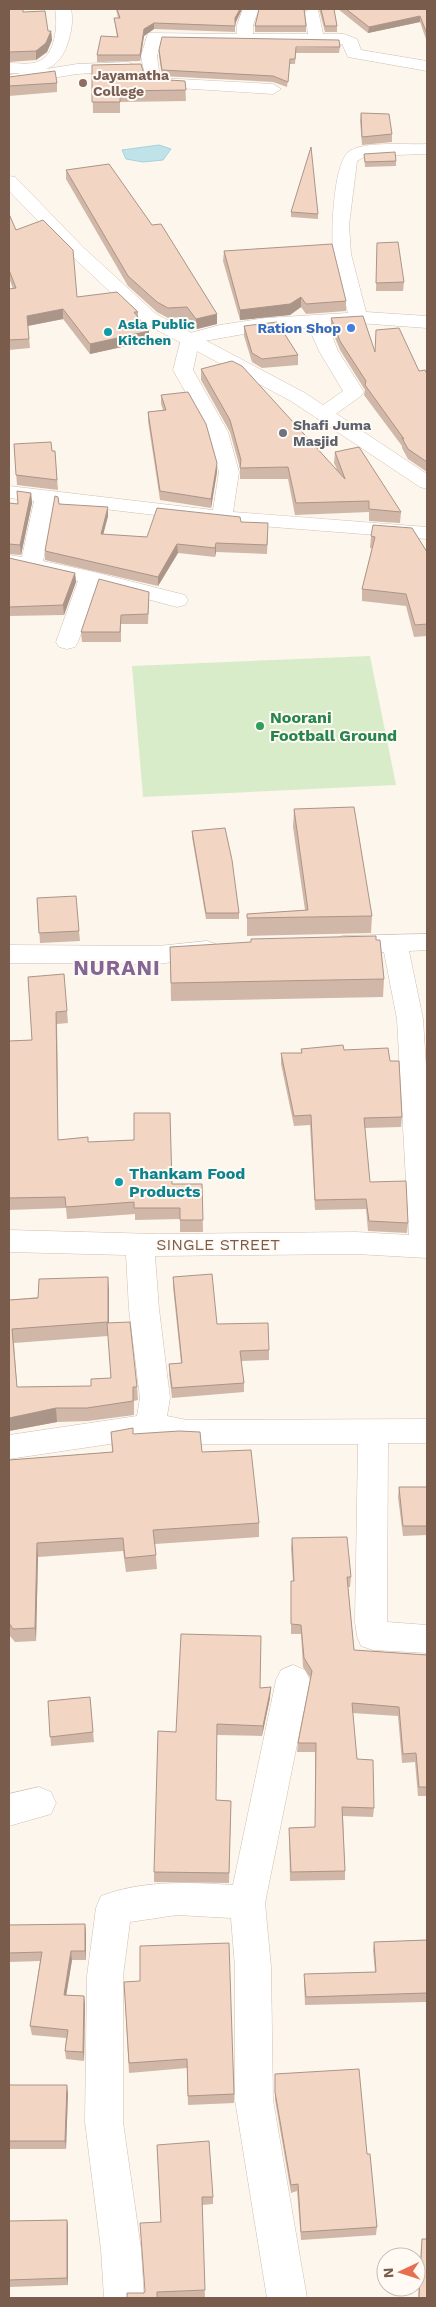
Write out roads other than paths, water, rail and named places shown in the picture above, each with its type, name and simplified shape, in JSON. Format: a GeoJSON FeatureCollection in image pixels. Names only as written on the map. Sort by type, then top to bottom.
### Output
{"type":"FeatureCollection","features":[{"type":"Feature","properties":{"kind":"street"},"geometry":{"type":"LineString","coordinates":[[9,68],[41,66],[53,62],[59,50],[63,31],[63,9]]}},
{"type":"Feature","properties":{"kind":"street"},"geometry":{"type":"LineString","coordinates":[[245,40],[245,24],[251,9]]}},
{"type":"Feature","properties":{"kind":"street"},"geometry":{"type":"LineString","coordinates":[[313,13],[316,39]]}},
{"type":"Feature","properties":{"kind":"street"},"geometry":{"type":"LineString","coordinates":[[273,89],[154,83],[150,68],[150,56],[154,36],[245,40],[344,39],[351,42],[354,54],[427,66]]}},
{"type":"Feature","properties":{"kind":"street"},"geometry":{"type":"LineString","coordinates":[[9,80],[108,67],[150,68]]}},
{"type":"Feature","properties":{"kind":"street"},"geometry":{"type":"LineString","coordinates":[[358,317],[342,254],[340,225],[349,160],[355,154],[364,151],[427,149]]}},
{"type":"Feature","properties":{"kind":"street"},"geometry":{"type":"LineString","coordinates":[[9,181],[78,252],[149,318],[298,397],[427,483]]}},
{"type":"Feature","properties":{"kind":"street"},"geometry":{"type":"LineString","coordinates":[[190,339],[220,331],[266,324],[316,322],[358,317],[427,322]]}},
{"type":"Feature","properties":{"kind":"street"},"geometry":{"type":"LineString","coordinates":[[316,322],[333,363],[354,392],[323,414]]}},
{"type":"Feature","properties":{"kind":"street"},"geometry":{"type":"LineString","coordinates":[[190,339],[183,370],[218,432],[229,472],[222,517]]}},
{"type":"Feature","properties":{"kind":"street"},"geometry":{"type":"LineString","coordinates":[[9,492],[222,517],[427,533]]}},
{"type":"Feature","properties":{"kind":"street"},"geometry":{"type":"LineString","coordinates":[[31,566],[45,496]]}},
{"type":"Feature","properties":{"kind":"street"},"geometry":{"type":"LineString","coordinates":[[9,561],[90,577],[177,600]]}},
{"type":"Feature","properties":{"kind":"street"},"geometry":{"type":"LineString","coordinates":[[67,642],[90,577]]}},
{"type":"Feature","properties":{"kind":"street"},"geometry":{"type":"LineString","coordinates":[[316,945],[427,942]]}},
{"type":"Feature","properties":{"kind":"street"},"geometry":{"type":"LineString","coordinates":[[395,943],[410,1019],[425,1247]]}},
{"type":"Feature","properties":{"kind":"street"},"geometry":{"type":"LineString","coordinates":[[9,954],[158,955],[229,948]]}},
{"type":"Feature","properties":{"kind":"street","name":"SINGLE STREET"},"geometry":{"type":"LineString","coordinates":[[9,1241],[140,1245],[356,1243],[425,1247]]}},
{"type":"Feature","properties":{"kind":"street"},"geometry":{"type":"LineString","coordinates":[[140,1245],[144,1309],[155,1398],[150,1426]]}},
{"type":"Feature","properties":{"kind":"street"},"geometry":{"type":"LineString","coordinates":[[9,1447],[150,1426],[187,1432],[427,1431]]}},
{"type":"Feature","properties":{"kind":"street"},"geometry":{"type":"LineString","coordinates":[[374,1431],[371,1622],[373,1636],[427,1639]]}},
{"type":"Feature","properties":{"kind":"street"},"geometry":{"type":"LineString","coordinates":[[287,2298],[254,2100],[253,1967],[247,1902],[293,1680]]}},
{"type":"Feature","properties":{"kind":"street"},"geometry":{"type":"LineString","coordinates":[[124,2298],[121,2249],[104,2122],[105,1976],[114,1908],[177,1898],[247,1902]]}},
{"type":"Feature","properties":{"kind":"water"},"geometry":{"type":"Polygon","coordinates":[[[159,145],[171,149],[163,160],[143,162],[126,159],[122,150],[159,145]]]}},
{"type":"Feature","properties":{"kind":"place","name":"Jayamatha College"},"geometry":{"type":"Point","coordinates":[83,83]}},
{"type":"Feature","properties":{"kind":"place","name":"Ration Shop"},"geometry":{"type":"Point","coordinates":[351,328]}},
{"type":"Feature","properties":{"kind":"place","name":"Asla Public Kitchen"},"geometry":{"type":"Point","coordinates":[108,332]}},
{"type":"Feature","properties":{"kind":"place","name":"Shafi Juma Masjid"},"geometry":{"type":"Point","coordinates":[283,433]}},
{"type":"Feature","properties":{"kind":"place","name":"Noorani Football Ground"},"geometry":{"type":"Point","coordinates":[260,726]}},
{"type":"Feature","properties":{"kind":"place","name":"Thankam Food Products"},"geometry":{"type":"Point","coordinates":[119,1182]}},
{"type":"Feature","properties":{"kind":"district","name":"NURANI"},"geometry":{"type":"Point","coordinates":[117,967]}}]}
